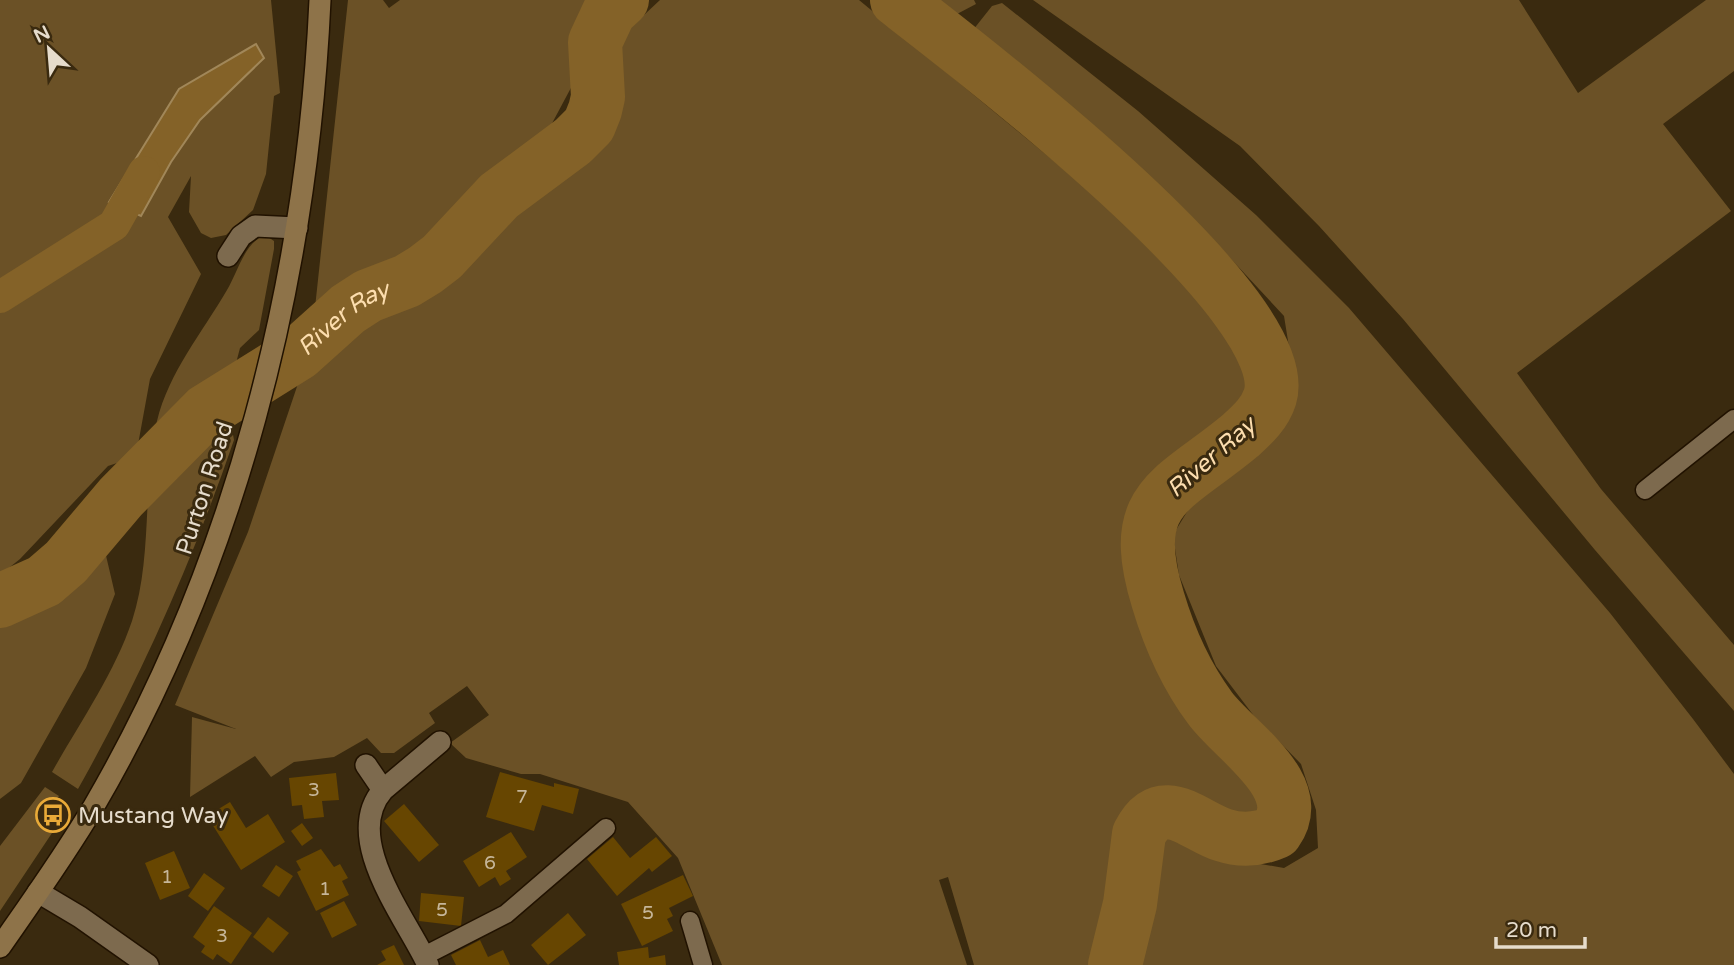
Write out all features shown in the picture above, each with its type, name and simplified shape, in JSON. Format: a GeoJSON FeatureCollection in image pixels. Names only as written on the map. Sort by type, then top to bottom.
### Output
{"type":"FeatureCollection","features":[{"type":"Feature","properties":{"kind":"main road","name":"Purton Road"},"geometry":{"type":"LineString","coordinates":[[0,947],[38,892],[109,778],[171,650],[223,525],[263,390],[297,228],[316,79],[320,0]]}},
{"type":"Feature","properties":{"kind":"street"},"geometry":{"type":"LineString","coordinates":[[228,256],[241,236],[255,226],[297,228]]}},
{"type":"Feature","properties":{"kind":"street"},"geometry":{"type":"LineString","coordinates":[[426,961],[377,864],[368,840],[367,820],[376,798],[383,790],[440,742]]}},
{"type":"Feature","properties":{"kind":"street"},"geometry":{"type":"LineString","coordinates":[[366,765],[383,790]]}},
{"type":"Feature","properties":{"kind":"street"},"geometry":{"type":"LineString","coordinates":[[38,892],[80,917],[148,965]]}},
{"type":"Feature","properties":{"kind":"lane"},"geometry":{"type":"LineString","coordinates":[[1644,490],[1734,419]]}},
{"type":"Feature","properties":{"kind":"lane"},"geometry":{"type":"LineString","coordinates":[[426,961],[506,914],[606,828]]}},
{"type":"Feature","properties":{"kind":"lane"},"geometry":{"type":"LineString","coordinates":[[690,921],[703,965]]}},
{"type":"Feature","properties":{"kind":"shaded area"},"geometry":{"type":"Polygon","coordinates":[[[0,0],[271,0],[280,93],[274,96],[266,174],[253,210],[226,235],[211,238],[201,233],[189,212],[191,176],[168,217],[201,274],[150,379],[135,461],[126,460],[108,466],[20,559],[0,575],[0,0]]]}},
{"type":"Feature","properties":{"kind":"shaded area"},"geometry":{"type":"Polygon","coordinates":[[[348,0],[383,0],[389,8],[400,0],[593,0],[589,3],[577,41],[573,84],[541,144],[501,178],[462,235],[471,254],[504,214],[560,183],[591,158],[607,126],[606,77],[628,30],[660,0],[859,0],[1154,244],[1254,362],[1251,380],[1244,395],[1233,408],[1162,465],[1139,503],[1133,546],[1140,592],[1158,639],[1182,685],[1211,729],[1265,799],[1255,819],[1243,823],[1169,790],[1150,799],[1118,836],[1094,965],[974,965],[948,877],[939,880],[967,965],[722,965],[678,858],[628,802],[540,774],[521,774],[466,758],[450,743],[489,715],[467,686],[429,713],[435,723],[394,753],[381,753],[367,738],[334,757],[294,762],[271,777],[255,756],[190,797],[192,717],[236,729],[175,705],[248,532],[311,345],[348,0]]]}},
{"type":"Feature","properties":{"kind":"shaded area"},"geometry":{"type":"Polygon","coordinates":[[[881,0],[974,0],[976,4],[921,33],[885,12],[881,0]]]}},
{"type":"Feature","properties":{"kind":"shaded area"},"geometry":{"type":"Polygon","coordinates":[[[1033,0],[1519,0],[1578,93],[1706,0],[1734,0],[1734,71],[1663,124],[1731,211],[1517,373],[1601,489],[1734,645],[1734,711],[1595,550],[1403,319],[1319,226],[1240,146],[1033,0]]]}},
{"type":"Feature","properties":{"kind":"shaded area"},"geometry":{"type":"Polygon","coordinates":[[[1002,3],[1138,111],[1256,215],[1349,308],[1610,613],[1693,719],[1734,774],[1734,965],[1137,965],[1158,840],[1175,832],[1214,856],[1284,868],[1318,848],[1316,810],[1301,764],[1254,716],[1216,666],[1179,575],[1173,535],[1193,502],[1261,443],[1297,397],[1284,316],[1205,231],[973,30],[992,6],[1002,3]]]}},
{"type":"Feature","properties":{"kind":"shaded area"},"geometry":{"type":"Polygon","coordinates":[[[256,44],[264,58],[200,120],[171,162],[141,216],[109,202],[179,89],[256,44]]]}},
{"type":"Feature","properties":{"kind":"shaded area"},"geometry":{"type":"Polygon","coordinates":[[[265,235],[274,241],[274,249],[259,330],[240,348],[224,409],[230,418],[234,440],[201,530],[164,618],[78,789],[52,772],[106,679],[132,621],[143,572],[152,446],[162,403],[178,369],[227,290],[247,251],[265,235]]]}},
{"type":"Feature","properties":{"kind":"shaded area"},"geometry":{"type":"Polygon","coordinates":[[[104,547],[115,594],[86,668],[21,783],[0,799],[0,590],[104,547]]]}},
{"type":"Feature","properties":{"kind":"shaded area"},"geometry":{"type":"Polygon","coordinates":[[[45,787],[59,796],[43,821],[54,830],[0,911],[0,846],[45,787]]]}},
{"type":"Feature","properties":{"kind":"building"},"geometry":{"type":"Polygon","coordinates":[[[500,772],[554,787],[554,783],[579,789],[573,814],[542,805],[534,831],[486,817],[500,772]]]}},
{"type":"Feature","properties":{"kind":"building"},"geometry":{"type":"Polygon","coordinates":[[[336,773],[339,800],[322,801],[324,817],[304,819],[302,805],[292,806],[289,778],[336,773]]]}},
{"type":"Feature","properties":{"kind":"building"},"geometry":{"type":"Polygon","coordinates":[[[230,802],[246,828],[268,814],[285,842],[241,870],[207,816],[230,802]]]}},
{"type":"Feature","properties":{"kind":"building"},"geometry":{"type":"Polygon","coordinates":[[[404,804],[439,845],[419,862],[384,821],[404,804]]]}},
{"type":"Feature","properties":{"kind":"building"},"geometry":{"type":"Polygon","coordinates":[[[302,823],[313,838],[302,846],[291,831],[302,823]]]}},
{"type":"Feature","properties":{"kind":"building"},"geometry":{"type":"Polygon","coordinates":[[[511,832],[527,857],[506,871],[511,879],[500,886],[495,877],[479,887],[463,861],[511,832]]]}},
{"type":"Feature","properties":{"kind":"building"},"geometry":{"type":"Polygon","coordinates":[[[613,837],[630,858],[656,837],[672,856],[652,872],[649,868],[617,896],[587,859],[613,837]]]}},
{"type":"Feature","properties":{"kind":"building"},"geometry":{"type":"Polygon","coordinates":[[[321,849],[334,867],[340,864],[348,878],[342,881],[349,895],[316,911],[297,872],[301,870],[296,861],[321,849]]]}},
{"type":"Feature","properties":{"kind":"building"},"geometry":{"type":"Polygon","coordinates":[[[174,851],[190,888],[160,900],[145,863],[174,851]]]}},
{"type":"Feature","properties":{"kind":"building"},"geometry":{"type":"Polygon","coordinates":[[[276,865],[293,876],[279,897],[262,886],[276,865]]]}},
{"type":"Feature","properties":{"kind":"building"},"geometry":{"type":"Polygon","coordinates":[[[204,873],[225,888],[208,911],[188,896],[204,873]]]}},
{"type":"Feature","properties":{"kind":"building"},"geometry":{"type":"Polygon","coordinates":[[[683,875],[693,896],[669,908],[673,916],[667,919],[673,931],[642,946],[621,904],[683,875]]]}},
{"type":"Feature","properties":{"kind":"building"},"geometry":{"type":"Polygon","coordinates":[[[421,893],[464,897],[461,926],[419,921],[421,893]]]}},
{"type":"Feature","properties":{"kind":"building"},"geometry":{"type":"Polygon","coordinates":[[[344,901],[357,925],[332,938],[320,913],[344,901]]]}},
{"type":"Feature","properties":{"kind":"building"},"geometry":{"type":"Polygon","coordinates":[[[214,906],[252,933],[231,964],[217,954],[213,960],[201,952],[205,946],[193,937],[214,906]]]}},
{"type":"Feature","properties":{"kind":"building"},"geometry":{"type":"Polygon","coordinates":[[[568,913],[586,935],[548,965],[531,945],[568,913]]]}},
{"type":"Feature","properties":{"kind":"building"},"geometry":{"type":"Polygon","coordinates":[[[268,917],[289,933],[273,953],[253,937],[268,917]]]}},
{"type":"Feature","properties":{"kind":"building"},"geometry":{"type":"Polygon","coordinates":[[[480,940],[488,957],[503,950],[510,965],[456,965],[451,955],[480,940]]]}},
{"type":"Feature","properties":{"kind":"building"},"geometry":{"type":"Polygon","coordinates":[[[394,945],[404,965],[377,965],[386,960],[381,951],[394,945]]]}},
{"type":"Feature","properties":{"kind":"building"},"geometry":{"type":"Polygon","coordinates":[[[648,947],[649,958],[665,955],[666,965],[619,965],[617,952],[648,947]]]}},
{"type":"Feature","properties":{"kind":"waterway","name":"River Ray"},"geometry":{"type":"LineString","coordinates":[[0,601],[44,581],[66,562],[121,497],[206,411],[299,353],[348,309],[368,296],[407,281],[425,270],[442,257],[499,196],[573,141],[589,125],[598,97],[595,42],[609,12],[622,0]]}},
{"type":"Feature","properties":{"kind":"waterway","name":"River Ray"},"geometry":{"type":"LineString","coordinates":[[897,0],[989,72],[1121,185],[1183,246],[1234,304],[1265,356],[1270,397],[1265,408],[1241,435],[1176,485],[1162,500],[1152,517],[1148,538],[1150,565],[1158,600],[1180,656],[1210,708],[1276,781],[1283,798],[1284,815],[1276,832],[1250,839],[1223,835],[1179,814],[1168,812],[1158,814],[1148,821],[1139,834],[1130,904],[1115,965]]}},
{"type":"Feature","properties":{"kind":"waterway"},"geometry":{"type":"LineString","coordinates":[[0,297],[114,225],[144,172]]}},
{"type":"Feature","properties":{"kind":"place","name":"Mustang Way"},"geometry":{"type":"Point","coordinates":[53,815]}}]}
